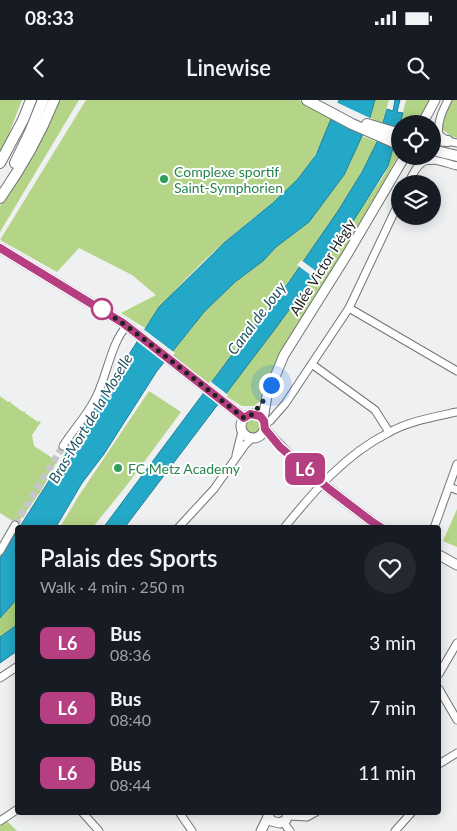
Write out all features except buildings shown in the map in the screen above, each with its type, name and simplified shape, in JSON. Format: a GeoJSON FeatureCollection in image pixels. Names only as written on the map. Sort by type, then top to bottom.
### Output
{"type":"FeatureCollection","features":[{"type":"Feature","properties":{"kind":"highway"},"geometry":{"type":"LineString","coordinates":[[0,162],[23,100]]}},
{"type":"Feature","properties":{"kind":"highway"},"geometry":{"type":"LineString","coordinates":[[0,162],[23,120],[30,100]]}},
{"type":"Feature","properties":{"kind":"highway"},"geometry":{"type":"LineString","coordinates":[[0,188],[20,154],[43,100]]}},
{"type":"Feature","properties":{"kind":"highway"},"geometry":{"type":"LineString","coordinates":[[0,198],[44,126],[54,100]]}},
{"type":"Feature","properties":{"kind":"highway"},"geometry":{"type":"LineString","coordinates":[[314,102],[391,138]]}},
{"type":"Feature","properties":{"kind":"highway"},"geometry":{"type":"LineString","coordinates":[[372,129],[391,134]]}},
{"type":"Feature","properties":{"kind":"highway"},"geometry":{"type":"LineString","coordinates":[[441,153],[457,152]]}},
{"type":"Feature","properties":{"kind":"highway"},"geometry":{"type":"LineString","coordinates":[[441,154],[457,156]]}},
{"type":"Feature","properties":{"kind":"main road"},"geometry":{"type":"LineString","coordinates":[[427,115],[435,100]]}},
{"type":"Feature","properties":{"kind":"main road","name":"Allée Victor Hégly"},"geometry":{"type":"LineString","coordinates":[[253,414],[267,396],[284,354],[348,253],[400,165]]}},
{"type":"Feature","properties":{"kind":"main road"},"geometry":{"type":"LineString","coordinates":[[0,248],[129,327],[244,418]]}},
{"type":"Feature","properties":{"kind":"main road","name":"Allée Victor Hégly"},"geometry":{"type":"LineString","coordinates":[[264,424],[267,396]]}},
{"type":"Feature","properties":{"kind":"main road"},"geometry":{"type":"LineString","coordinates":[[280,447],[256,438],[247,437],[242,431],[241,424],[244,418],[253,414],[264,424],[280,447],[369,524]]}},
{"type":"Feature","properties":{"kind":"main road"},"geometry":{"type":"LineString","coordinates":[[256,438],[264,424]]}},
{"type":"Feature","properties":{"kind":"main road"},"geometry":{"type":"LineString","coordinates":[[441,556],[457,564]]}},
{"type":"Feature","properties":{"kind":"main road"},"geometry":{"type":"LineString","coordinates":[[268,815],[272,821],[284,819]]}},
{"type":"Feature","properties":{"kind":"main road"},"geometry":{"type":"LineString","coordinates":[[261,831],[268,815]]}},
{"type":"Feature","properties":{"kind":"main road"},"geometry":{"type":"LineString","coordinates":[[268,831],[284,819]]}},
{"type":"Feature","properties":{"kind":"street"},"geometry":{"type":"LineString","coordinates":[[448,100],[438,128],[439,135],[452,142]]}},
{"type":"Feature","properties":{"kind":"street"},"geometry":{"type":"LineString","coordinates":[[441,158],[457,166]]}},
{"type":"Feature","properties":{"kind":"street"},"geometry":{"type":"LineString","coordinates":[[264,424],[270,421],[285,404],[349,308],[391,219]]}},
{"type":"Feature","properties":{"kind":"street"},"geometry":{"type":"LineString","coordinates":[[349,308],[457,371]]}},
{"type":"Feature","properties":{"kind":"street"},"geometry":{"type":"LineString","coordinates":[[63,446],[94,402],[124,329],[129,327]]}},
{"type":"Feature","properties":{"kind":"street"},"geometry":{"type":"LineString","coordinates":[[312,365],[375,410],[389,432]]}},
{"type":"Feature","properties":{"kind":"street"},"geometry":{"type":"LineString","coordinates":[[287,525],[322,484],[355,454],[389,432],[421,421],[456,413]]}},
{"type":"Feature","properties":{"kind":"street"},"geometry":{"type":"LineString","coordinates":[[235,459],[242,431]]}},
{"type":"Feature","properties":{"kind":"street"},"geometry":{"type":"LineString","coordinates":[[181,525],[214,489],[235,459],[256,438]]}},
{"type":"Feature","properties":{"kind":"street"},"geometry":{"type":"LineString","coordinates":[[435,525],[457,464]]}},
{"type":"Feature","properties":{"kind":"street"},"geometry":{"type":"LineString","coordinates":[[449,487],[457,490]]}},
{"type":"Feature","properties":{"kind":"street"},"geometry":{"type":"LineString","coordinates":[[0,551],[15,525]]}},
{"type":"Feature","properties":{"kind":"street"},"geometry":{"type":"LineString","coordinates":[[441,671],[457,643]]}},
{"type":"Feature","properties":{"kind":"street"},"geometry":{"type":"LineString","coordinates":[[0,678],[15,668]]}},
{"type":"Feature","properties":{"kind":"street"},"geometry":{"type":"LineString","coordinates":[[441,692],[457,720]]}},
{"type":"Feature","properties":{"kind":"street"},"geometry":{"type":"LineString","coordinates":[[441,763],[457,753]]}},
{"type":"Feature","properties":{"kind":"street"},"geometry":{"type":"LineString","coordinates":[[0,822],[15,811]]}},
{"type":"Feature","properties":{"kind":"street"},"geometry":{"type":"LineString","coordinates":[[85,815],[99,831]]}},
{"type":"Feature","properties":{"kind":"street"},"geometry":{"type":"LineString","coordinates":[[181,815],[192,831]]}},
{"type":"Feature","properties":{"kind":"street"},"geometry":{"type":"LineString","coordinates":[[290,831],[284,819],[311,815]]}},
{"type":"Feature","properties":{"kind":"street"},"geometry":{"type":"LineString","coordinates":[[395,831],[409,815]]}},
{"type":"Feature","properties":{"kind":"green space"},"geometry":{"type":"Polygon","coordinates":[[[0,100],[22,100],[0,151],[0,100]]]}},
{"type":"Feature","properties":{"kind":"green space"},"geometry":{"type":"Polygon","coordinates":[[[57,100],[79,100],[0,232],[0,206],[57,100]]]}},
{"type":"Feature","properties":{"kind":"green space","name":"Complexe sportif Saint-Symphorien"},"geometry":{"type":"Polygon","coordinates":[[[86,100],[299,100],[332,119],[313,158],[298,179],[202,263],[177,288],[145,328],[121,313],[156,295],[132,275],[79,248],[57,272],[0,240],[86,100]]]}},
{"type":"Feature","properties":{"kind":"green space"},"geometry":{"type":"Polygon","coordinates":[[[375,100],[389,100],[382,123],[370,118],[375,100]]]}},
{"type":"Feature","properties":{"kind":"green space"},"geometry":{"type":"Polygon","coordinates":[[[406,100],[432,100],[423,115],[402,115],[406,100]]]}},
{"type":"Feature","properties":{"kind":"green space"},"geometry":{"type":"Polygon","coordinates":[[[446,100],[457,100],[457,138],[441,128],[446,100]]]}},
{"type":"Feature","properties":{"kind":"green space"},"geometry":{"type":"Polygon","coordinates":[[[362,136],[377,142],[341,206],[299,267],[210,384],[171,354],[204,312],[235,282],[309,222],[344,175],[362,136]]]}},
{"type":"Feature","properties":{"kind":"green space"},"geometry":{"type":"Polygon","coordinates":[[[391,156],[391,165],[393,165],[330,283],[284,355],[267,396],[254,406],[242,406],[224,395],[311,281],[384,175],[391,156]]]}},
{"type":"Feature","properties":{"kind":"green space","name":"FC Metz Academy"},"geometry":{"type":"Polygon","coordinates":[[[149,391],[181,412],[95,525],[61,525],[149,391]]]}},
{"type":"Feature","properties":{"kind":"green space"},"geometry":{"type":"Polygon","coordinates":[[[0,396],[8,402],[10,401],[23,412],[26,411],[25,413],[38,422],[41,422],[32,435],[34,446],[57,461],[41,491],[17,524],[0,513],[0,396]]]}},
{"type":"Feature","properties":{"kind":"green space"},"geometry":{"type":"Polygon","coordinates":[[[250,419],[256,419],[260,426],[256,433],[250,433],[246,429],[246,423],[250,419]]]}},
{"type":"Feature","properties":{"kind":"green space"},"geometry":{"type":"Polygon","coordinates":[[[457,509],[457,547],[443,541],[457,509]]]}},
{"type":"Feature","properties":{"kind":"green space"},"geometry":{"type":"Polygon","coordinates":[[[15,601],[15,626],[0,637],[0,618],[15,601]]]}},
{"type":"Feature","properties":{"kind":"green space"},"geometry":{"type":"Polygon","coordinates":[[[6,820],[17,831],[0,831],[0,825],[6,820]]]}},
{"type":"Feature","properties":{"kind":"water","name":"Bras-Mort de la Moselle"},"geometry":{"type":"Polygon","coordinates":[[[339,100],[375,100],[369,121],[344,175],[309,222],[235,282],[204,312],[157,371],[104,454],[82,483],[57,525],[21,525],[159,307],[225,242],[274,202],[298,179],[316,155],[339,100]]]}},
{"type":"Feature","properties":{"kind":"water"},"geometry":{"type":"Polygon","coordinates":[[[395,100],[400,100],[397,112],[403,113],[402,115],[391,115],[391,155],[388,166],[345,234],[127,525],[105,525],[252,328],[289,282],[338,211],[362,172],[377,142],[387,109],[393,111],[395,100]]]}},
{"type":"Feature","properties":{"kind":"water"},"geometry":{"type":"Polygon","coordinates":[[[15,533],[15,601],[0,618],[0,558],[15,533]]]}},
{"type":"Feature","properties":{"kind":"water"},"geometry":{"type":"Polygon","coordinates":[[[15,626],[15,652],[0,663],[0,637],[15,626]]]}},
{"type":"Feature","properties":{"kind":"pier"},"geometry":{"type":"Polygon","coordinates":[[[336,102],[372,119],[366,133],[330,117],[336,102]]]}},
{"type":"Feature","properties":{"kind":"pier"},"geometry":{"type":"Polygon","coordinates":[[[301,260],[320,274],[316,279],[297,265],[301,260]]]}},
{"type":"Feature","properties":{"kind":"pier"},"geometry":{"type":"Polygon","coordinates":[[[142,328],[175,353],[166,364],[135,340],[142,328]]]}},
{"type":"Feature","properties":{"kind":"pier"},"geometry":{"type":"Polygon","coordinates":[[[210,381],[228,395],[220,406],[202,392],[210,381]]]}},
{"type":"Feature","properties":{"kind":"tunnel"},"geometry":{"type":"LineString","coordinates":[[15,525],[63,446]]}},
{"type":"Feature","properties":{"kind":"bus line","name":"L6"},"geometry":{"type":"LineString","coordinates":[[0,248],[123,323],[244,418],[250,414],[260,416],[264,421],[265,429],[280,447],[329,489],[377,525]]}},
{"type":"Feature","properties":{"kind":"place","name":"Complexe sportif Saint-Symphorien"},"geometry":{"type":"Point","coordinates":[164,179]}},
{"type":"Feature","properties":{"kind":"place","name":"FC Metz Academy"},"geometry":{"type":"Point","coordinates":[118,468]}},
{"type":"Feature","properties":{"kind":"route"},"geometry":{"type":"LineString","coordinates":[[102,309],[127,326],[244,418],[253,414],[267,396],[271,385]]}},
{"type":"Feature","properties":{"kind":"water label","name":"Canal de Jouy"},"geometry":{"type":"Point","coordinates":[256,318]}}]}
